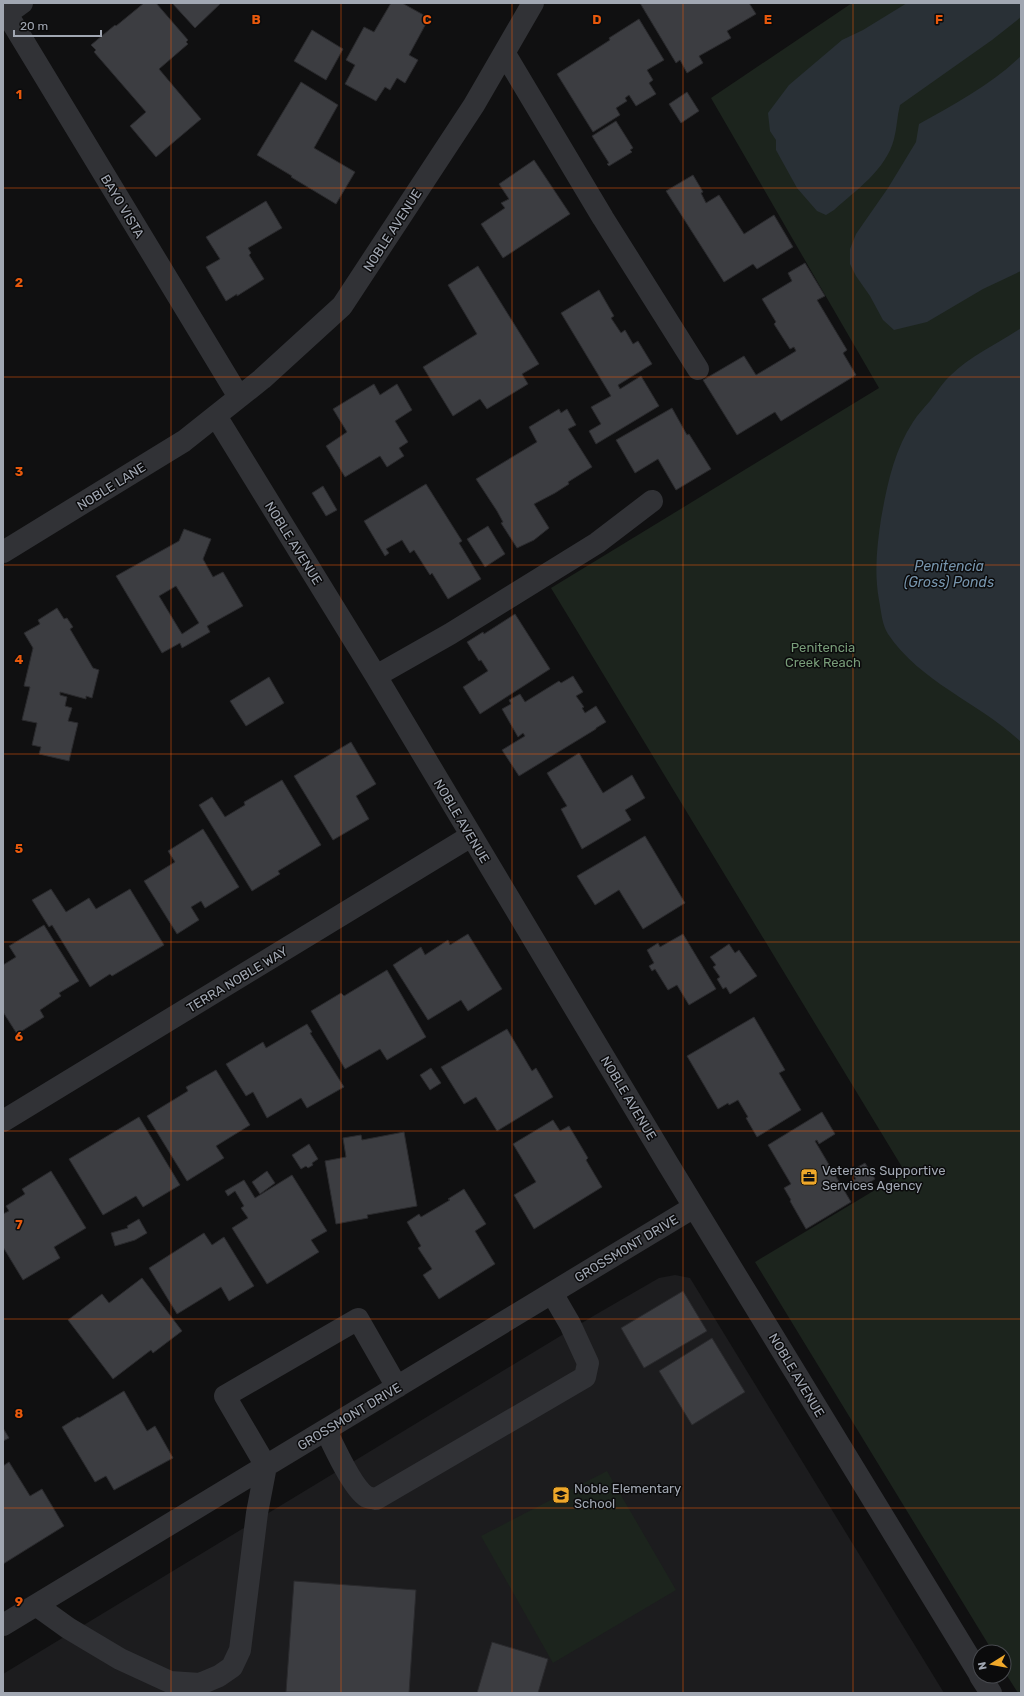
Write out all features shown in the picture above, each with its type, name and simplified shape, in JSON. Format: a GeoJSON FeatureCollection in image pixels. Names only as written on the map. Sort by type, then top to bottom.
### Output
{"type":"FeatureCollection","features":[{"type":"Feature","properties":{"kind":"street","name":"NOBLE AVENUE"},"geometry":{"type":"LineString","coordinates":[[533,3],[505,54],[474,105],[342,306],[262,379],[216,416],[376,676],[694,1207],[972,1663]]}},
{"type":"Feature","properties":{"kind":"street","name":"BAYO VISTA"},"geometry":{"type":"LineString","coordinates":[[14,9],[239,397]]}},
{"type":"Feature","properties":{"kind":"street"},"geometry":{"type":"LineString","coordinates":[[505,54],[603,218],[698,369]]}},
{"type":"Feature","properties":{"kind":"street","name":"NOBLE LANE"},"geometry":{"type":"LineString","coordinates":[[3,552],[184,441],[216,416]]}},
{"type":"Feature","properties":{"kind":"street"},"geometry":{"type":"LineString","coordinates":[[376,676],[450,634],[597,543],[652,501]]}},
{"type":"Feature","properties":{"kind":"street","name":"TERRA NOBLE WAY"},"geometry":{"type":"LineString","coordinates":[[3,1121],[471,836]]}},
{"type":"Feature","properties":{"kind":"street","name":"GROSSMONT DRIVE"},"geometry":{"type":"LineString","coordinates":[[3,1625],[694,1207]]}},
{"type":"Feature","properties":{"kind":"street"},"geometry":{"type":"LineString","coordinates":[[326,1430],[341,1463],[359,1489],[366,1496],[376,1499],[585,1377],[588,1363],[570,1324],[552,1293]]}},
{"type":"Feature","properties":{"kind":"street"},"geometry":{"type":"LineString","coordinates":[[36,1605],[68,1628],[120,1659],[170,1682],[200,1684],[219,1676],[232,1667],[240,1650],[257,1513],[266,1466],[225,1396],[358,1319],[397,1387]]}},
{"type":"Feature","properties":{"kind":"street","name":"NOBLE AVENUE"},"geometry":{"type":"LineString","coordinates":[[985,1684],[991,1693]]}},
{"type":"Feature","properties":{"kind":"shaded area","name":"Noble Elementary School"},"geometry":{"type":"Polygon","coordinates":[[[675,1275],[690,1278],[944,1693],[3,1693],[3,1674],[595,1315],[659,1278],[675,1275]]]}},
{"type":"Feature","properties":{"kind":"green space","name":"Penitencia Creek Reach"},"geometry":{"type":"Polygon","coordinates":[[[852,3],[1021,3],[1021,1693],[1018,1693],[1012,1684],[1012,1644],[988,1644],[755,1262],[905,1172],[551,588],[879,388],[711,98],[852,3]]]}},
{"type":"Feature","properties":{"kind":"green space"},"geometry":{"type":"Polygon","coordinates":[[[607,1471],[676,1590],[553,1663],[481,1536],[607,1471]]]}},
{"type":"Feature","properties":{"kind":"water"},"geometry":{"type":"Polygon","coordinates":[[[907,3],[1021,3],[1021,17],[992,40],[900,105],[894,139],[884,160],[861,187],[826,215],[817,211],[797,188],[776,150],[776,140],[770,131],[768,113],[789,85],[842,40],[863,30],[907,3]]]}},
{"type":"Feature","properties":{"kind":"water"},"geometry":{"type":"Polygon","coordinates":[[[1021,56],[1021,271],[983,289],[927,322],[894,330],[883,320],[850,264],[850,249],[856,234],[888,188],[916,142],[919,124],[985,85],[1021,56]]]}},
{"type":"Feature","properties":{"kind":"water","name":"Penitencia (Gross) Ponds"},"geometry":{"type":"Polygon","coordinates":[[[1021,328],[1021,742],[1005,728],[917,666],[902,651],[888,634],[884,626],[877,590],[876,569],[877,549],[883,506],[896,456],[906,433],[945,381],[959,368],[1021,328]]]}},
{"type":"Feature","properties":{"kind":"building"},"geometry":{"type":"Polygon","coordinates":[[[144,3],[156,3],[188,40],[186,42],[188,44],[159,69],[201,119],[156,157],[130,126],[146,112],[94,52],[96,50],[91,45],[144,3]]]}},
{"type":"Feature","properties":{"kind":"building"},"geometry":{"type":"Polygon","coordinates":[[[172,3],[221,3],[195,28],[172,3]]]}},
{"type":"Feature","properties":{"kind":"building"},"geometry":{"type":"Polygon","coordinates":[[[391,3],[402,3],[429,18],[409,55],[418,60],[405,83],[397,78],[390,90],[385,87],[376,101],[345,84],[355,65],[346,60],[364,27],[374,32],[391,3]]]}},
{"type":"Feature","properties":{"kind":"building"},"geometry":{"type":"Polygon","coordinates":[[[640,3],[749,3],[756,14],[727,31],[731,38],[699,56],[703,63],[687,73],[680,60],[676,63],[640,3]]]}},
{"type":"Feature","properties":{"kind":"building"},"geometry":{"type":"Polygon","coordinates":[[[639,19],[664,60],[647,70],[653,80],[649,83],[656,94],[636,106],[629,95],[625,98],[627,101],[616,108],[620,115],[593,132],[557,74],[610,40],[609,38],[639,19]]]}},
{"type":"Feature","properties":{"kind":"building"},"geometry":{"type":"Polygon","coordinates":[[[312,30],[343,49],[326,80],[294,61],[312,30]]]}},
{"type":"Feature","properties":{"kind":"building"},"geometry":{"type":"Polygon","coordinates":[[[301,82],[338,105],[314,148],[355,172],[336,204],[257,155],[301,82]]]}},
{"type":"Feature","properties":{"kind":"building"},"geometry":{"type":"Polygon","coordinates":[[[687,92],[699,111],[681,123],[669,104],[687,92]]]}},
{"type":"Feature","properties":{"kind":"building"},"geometry":{"type":"Polygon","coordinates":[[[616,121],[633,148],[630,150],[632,152],[609,166],[607,164],[609,163],[592,136],[616,121]]]}},
{"type":"Feature","properties":{"kind":"building"},"geometry":{"type":"Polygon","coordinates":[[[534,160],[570,214],[503,258],[481,224],[505,208],[501,203],[509,199],[499,184],[534,160]]]}},
{"type":"Feature","properties":{"kind":"building"},"geometry":{"type":"Polygon","coordinates":[[[693,175],[703,192],[701,193],[706,203],[719,195],[744,234],[774,215],[793,247],[757,269],[753,264],[724,282],[666,191],[693,175]]]}},
{"type":"Feature","properties":{"kind":"building"},"geometry":{"type":"Polygon","coordinates":[[[266,201],[282,228],[248,248],[251,253],[249,255],[264,279],[226,301],[206,267],[220,259],[206,237],[266,201]]]}},
{"type":"Feature","properties":{"kind":"building"},"geometry":{"type":"Polygon","coordinates":[[[805,263],[825,296],[817,300],[847,350],[843,353],[856,375],[781,421],[775,412],[737,435],[703,380],[744,356],[756,375],[796,351],[794,347],[790,349],[774,324],[776,322],[762,299],[792,281],[788,273],[805,263]]]}},
{"type":"Feature","properties":{"kind":"building"},"geometry":{"type":"Polygon","coordinates":[[[478,266],[539,364],[522,374],[528,384],[487,409],[480,399],[453,416],[423,367],[477,334],[448,285],[478,266]]]}},
{"type":"Feature","properties":{"kind":"building"},"geometry":{"type":"Polygon","coordinates":[[[599,290],[614,316],[611,318],[621,333],[625,330],[633,344],[638,341],[652,364],[618,385],[620,389],[641,376],[659,406],[596,444],[589,431],[601,424],[591,407],[611,396],[561,313],[599,290]]]}},
{"type":"Feature","properties":{"kind":"building"},"geometry":{"type":"Polygon","coordinates":[[[374,384],[380,395],[397,384],[412,410],[395,421],[408,442],[399,448],[404,456],[387,467],[380,456],[345,477],[326,446],[347,432],[333,409],[374,384]]]}},
{"type":"Feature","properties":{"kind":"building"},"geometry":{"type":"Polygon","coordinates":[[[672,408],[687,435],[689,434],[711,469],[676,490],[658,459],[635,473],[616,440],[672,408]]]}},
{"type":"Feature","properties":{"kind":"building"},"geometry":{"type":"Polygon","coordinates":[[[559,409],[561,413],[567,409],[576,425],[568,429],[592,467],[568,482],[569,484],[555,493],[534,504],[549,528],[534,540],[517,548],[501,523],[503,522],[497,511],[476,479],[537,442],[529,427],[559,409]]]}},
{"type":"Feature","properties":{"kind":"building"},"geometry":{"type":"Polygon","coordinates":[[[426,484],[462,541],[459,543],[481,579],[448,599],[432,573],[430,575],[414,550],[410,553],[402,540],[386,549],[389,553],[385,556],[364,521],[426,484]]]}},
{"type":"Feature","properties":{"kind":"building"},"geometry":{"type":"Polygon","coordinates":[[[323,486],[337,510],[326,516],[312,493],[323,486]]]}},
{"type":"Feature","properties":{"kind":"building"},"geometry":{"type":"Polygon","coordinates":[[[488,526],[505,554],[485,567],[467,539],[488,526]]]}},
{"type":"Feature","properties":{"kind":"building"},"geometry":{"type":"Polygon","coordinates":[[[184,529],[211,539],[203,559],[213,577],[223,572],[243,606],[207,626],[210,632],[182,648],[180,643],[162,653],[116,576],[179,541],[184,529]],[[176,586],[159,596],[182,634],[199,623],[176,586]]]}},
{"type":"Feature","properties":{"kind":"building"},"geometry":{"type":"Polygon","coordinates":[[[57,608],[64,619],[67,618],[73,627],[70,629],[93,668],[99,670],[92,698],[86,696],[86,699],[60,692],[60,695],[67,697],[65,706],[72,708],[68,721],[78,723],[69,761],[39,754],[41,747],[32,745],[37,723],[22,720],[30,687],[24,686],[33,648],[24,633],[40,624],[38,620],[57,608]]]}},
{"type":"Feature","properties":{"kind":"building"},"geometry":{"type":"Polygon","coordinates":[[[515,614],[550,669],[480,714],[463,687],[488,671],[481,660],[479,661],[467,642],[483,632],[484,634],[515,614]]]}},
{"type":"Feature","properties":{"kind":"building"},"geometry":{"type":"Polygon","coordinates":[[[573,676],[583,692],[576,696],[584,707],[582,708],[585,713],[596,706],[606,722],[519,776],[502,750],[525,736],[523,733],[518,737],[502,709],[511,704],[509,700],[520,694],[525,702],[559,681],[561,683],[573,676]]]}},
{"type":"Feature","properties":{"kind":"building"},"geometry":{"type":"Polygon","coordinates":[[[269,677],[284,703],[246,726],[230,701],[269,677]]]}},
{"type":"Feature","properties":{"kind":"building"},"geometry":{"type":"Polygon","coordinates":[[[351,742],[376,784],[356,796],[369,819],[333,840],[294,776],[351,742]]]}},
{"type":"Feature","properties":{"kind":"building"},"geometry":{"type":"Polygon","coordinates":[[[579,753],[603,793],[632,775],[645,798],[625,810],[631,820],[582,849],[561,809],[567,806],[547,773],[579,753]]]}},
{"type":"Feature","properties":{"kind":"building"},"geometry":{"type":"Polygon","coordinates":[[[282,780],[321,845],[278,871],[280,874],[252,891],[199,805],[212,797],[225,817],[245,805],[244,802],[282,780]]]}},
{"type":"Feature","properties":{"kind":"building"},"geometry":{"type":"Polygon","coordinates":[[[203,829],[239,887],[205,908],[201,901],[191,907],[199,920],[177,934],[144,881],[175,862],[168,851],[203,829]]]}},
{"type":"Feature","properties":{"kind":"building"},"geometry":{"type":"Polygon","coordinates":[[[645,836],[685,903],[643,929],[619,890],[595,905],[577,876],[645,836]]]}},
{"type":"Feature","properties":{"kind":"building"},"geometry":{"type":"Polygon","coordinates":[[[51,889],[66,912],[89,898],[96,909],[130,889],[164,945],[112,976],[110,974],[90,987],[52,925],[49,927],[32,900],[51,889]]]}},
{"type":"Feature","properties":{"kind":"building"},"geometry":{"type":"Polygon","coordinates":[[[44,925],[79,981],[59,993],[61,996],[40,1010],[44,1017],[17,1034],[3,1012],[3,965],[16,957],[9,946],[44,925]]]}},
{"type":"Feature","properties":{"kind":"building"},"geometry":{"type":"Polygon","coordinates":[[[468,934],[502,989],[468,1011],[461,1000],[428,1020],[393,965],[421,947],[425,955],[448,940],[450,945],[468,934]]]}},
{"type":"Feature","properties":{"kind":"building"},"geometry":{"type":"Polygon","coordinates":[[[683,934],[716,989],[689,1005],[677,985],[668,990],[655,969],[652,971],[649,966],[654,963],[647,950],[658,943],[660,947],[683,934]]]}},
{"type":"Feature","properties":{"kind":"building"},"geometry":{"type":"Polygon","coordinates":[[[729,944],[735,953],[739,950],[757,976],[730,994],[726,987],[723,989],[717,979],[720,977],[713,967],[716,965],[710,957],[729,944]]]}},
{"type":"Feature","properties":{"kind":"building"},"geometry":{"type":"Polygon","coordinates":[[[387,970],[426,1037],[387,1060],[380,1049],[345,1069],[311,1011],[341,993],[344,996],[387,970]]]}},
{"type":"Feature","properties":{"kind":"building"},"geometry":{"type":"Polygon","coordinates":[[[754,1017],[785,1070],[779,1073],[801,1110],[757,1137],[738,1100],[729,1105],[728,1103],[718,1109],[687,1056],[754,1017]]]}},
{"type":"Feature","properties":{"kind":"building"},"geometry":{"type":"Polygon","coordinates":[[[307,1024],[312,1032],[310,1033],[344,1087],[307,1108],[301,1098],[267,1118],[253,1092],[246,1096],[226,1064],[263,1042],[266,1048],[307,1024]]]}},
{"type":"Feature","properties":{"kind":"building"},"geometry":{"type":"Polygon","coordinates":[[[507,1029],[532,1071],[536,1068],[553,1097],[497,1131],[476,1097],[464,1104],[441,1067],[507,1029]]]}},
{"type":"Feature","properties":{"kind":"building"},"geometry":{"type":"Polygon","coordinates":[[[431,1068],[441,1083],[430,1090],[420,1075],[431,1068]]]}},
{"type":"Feature","properties":{"kind":"building"},"geometry":{"type":"Polygon","coordinates":[[[216,1070],[250,1125],[216,1146],[224,1158],[187,1181],[147,1116],[188,1091],[186,1087],[216,1070]]]}},
{"type":"Feature","properties":{"kind":"building"},"geometry":{"type":"Polygon","coordinates":[[[822,1112],[835,1134],[819,1144],[817,1140],[815,1141],[851,1202],[806,1229],[784,1188],[791,1184],[768,1145],[822,1112]]]}},
{"type":"Feature","properties":{"kind":"building"},"geometry":{"type":"Polygon","coordinates":[[[139,1117],[180,1185],[143,1207],[136,1196],[103,1215],[69,1159],[139,1117]]]}},
{"type":"Feature","properties":{"kind":"building"},"geometry":{"type":"Polygon","coordinates":[[[553,1120],[560,1131],[569,1126],[588,1158],[586,1160],[602,1187],[534,1229],[514,1195],[536,1182],[513,1144],[553,1120]]]}},
{"type":"Feature","properties":{"kind":"building"},"geometry":{"type":"Polygon","coordinates":[[[404,1132],[417,1206],[367,1215],[368,1218],[336,1224],[325,1161],[346,1157],[343,1138],[361,1135],[362,1140],[404,1132]]]}},
{"type":"Feature","properties":{"kind":"building"},"geometry":{"type":"Polygon","coordinates":[[[309,1144],[318,1159],[308,1168],[306,1166],[301,1169],[292,1155],[309,1144]]]}},
{"type":"Feature","properties":{"kind":"building"},"geometry":{"type":"Polygon","coordinates":[[[865,1163],[875,1179],[858,1190],[853,1180],[856,1179],[851,1171],[865,1163]]]}},
{"type":"Feature","properties":{"kind":"building"},"geometry":{"type":"Polygon","coordinates":[[[51,1171],[86,1228],[54,1247],[60,1258],[23,1280],[3,1247],[3,1214],[9,1211],[6,1206],[25,1194],[22,1189],[51,1171]]]}},
{"type":"Feature","properties":{"kind":"building"},"geometry":{"type":"Polygon","coordinates":[[[267,1171],[275,1183],[260,1194],[252,1182],[267,1171]]]}},
{"type":"Feature","properties":{"kind":"building"},"geometry":{"type":"Polygon","coordinates":[[[292,1175],[327,1231],[311,1240],[319,1252],[267,1284],[232,1228],[248,1218],[241,1208],[244,1206],[235,1191],[228,1196],[225,1191],[244,1180],[255,1198],[292,1175]]]}},
{"type":"Feature","properties":{"kind":"building"},"geometry":{"type":"Polygon","coordinates":[[[464,1189],[486,1224],[475,1231],[495,1264],[439,1299],[423,1275],[432,1269],[418,1248],[421,1246],[407,1222],[419,1214],[421,1217],[450,1200],[448,1199],[464,1189]]]}},
{"type":"Feature","properties":{"kind":"building"},"geometry":{"type":"Polygon","coordinates":[[[139,1219],[147,1233],[135,1240],[115,1246],[111,1233],[128,1228],[127,1226],[139,1219]]]}},
{"type":"Feature","properties":{"kind":"building"},"geometry":{"type":"Polygon","coordinates":[[[204,1233],[212,1245],[224,1237],[254,1286],[229,1301],[221,1287],[177,1314],[149,1268],[204,1233]]]}},
{"type":"Feature","properties":{"kind":"building"},"geometry":{"type":"Polygon","coordinates":[[[142,1278],[182,1331],[153,1353],[151,1350],[113,1379],[68,1320],[102,1294],[109,1303],[142,1278]]]}},
{"type":"Feature","properties":{"kind":"building"},"geometry":{"type":"Polygon","coordinates":[[[683,1291],[707,1331],[644,1368],[621,1328],[683,1291]]]}},
{"type":"Feature","properties":{"kind":"building"},"geometry":{"type":"Polygon","coordinates":[[[712,1338],[745,1392],[692,1425],[659,1371],[712,1338]]]}},
{"type":"Feature","properties":{"kind":"building"},"geometry":{"type":"Polygon","coordinates":[[[124,1391],[147,1431],[155,1426],[173,1458],[114,1490],[106,1476],[95,1482],[62,1427],[124,1391]]]}},
{"type":"Feature","properties":{"kind":"building"},"geometry":{"type":"Polygon","coordinates":[[[3,1428],[9,1438],[3,1441],[3,1428]]]}},
{"type":"Feature","properties":{"kind":"building"},"geometry":{"type":"Polygon","coordinates":[[[9,1462],[30,1496],[42,1489],[64,1526],[3,1564],[3,1466],[9,1462]]]}},
{"type":"Feature","properties":{"kind":"building"},"geometry":{"type":"Polygon","coordinates":[[[294,1581],[416,1590],[409,1693],[286,1692],[294,1581]]]}},
{"type":"Feature","properties":{"kind":"building"},"geometry":{"type":"Polygon","coordinates":[[[492,1642],[548,1659],[538,1693],[477,1693],[492,1642]]]}},
{"type":"Feature","properties":{"kind":"place","name":"Veterans Supportive Services Agency"},"geometry":{"type":"Point","coordinates":[809,1177]}},
{"type":"Feature","properties":{"kind":"place","name":"Noble Elementary School"},"geometry":{"type":"Point","coordinates":[561,1495]}}]}
